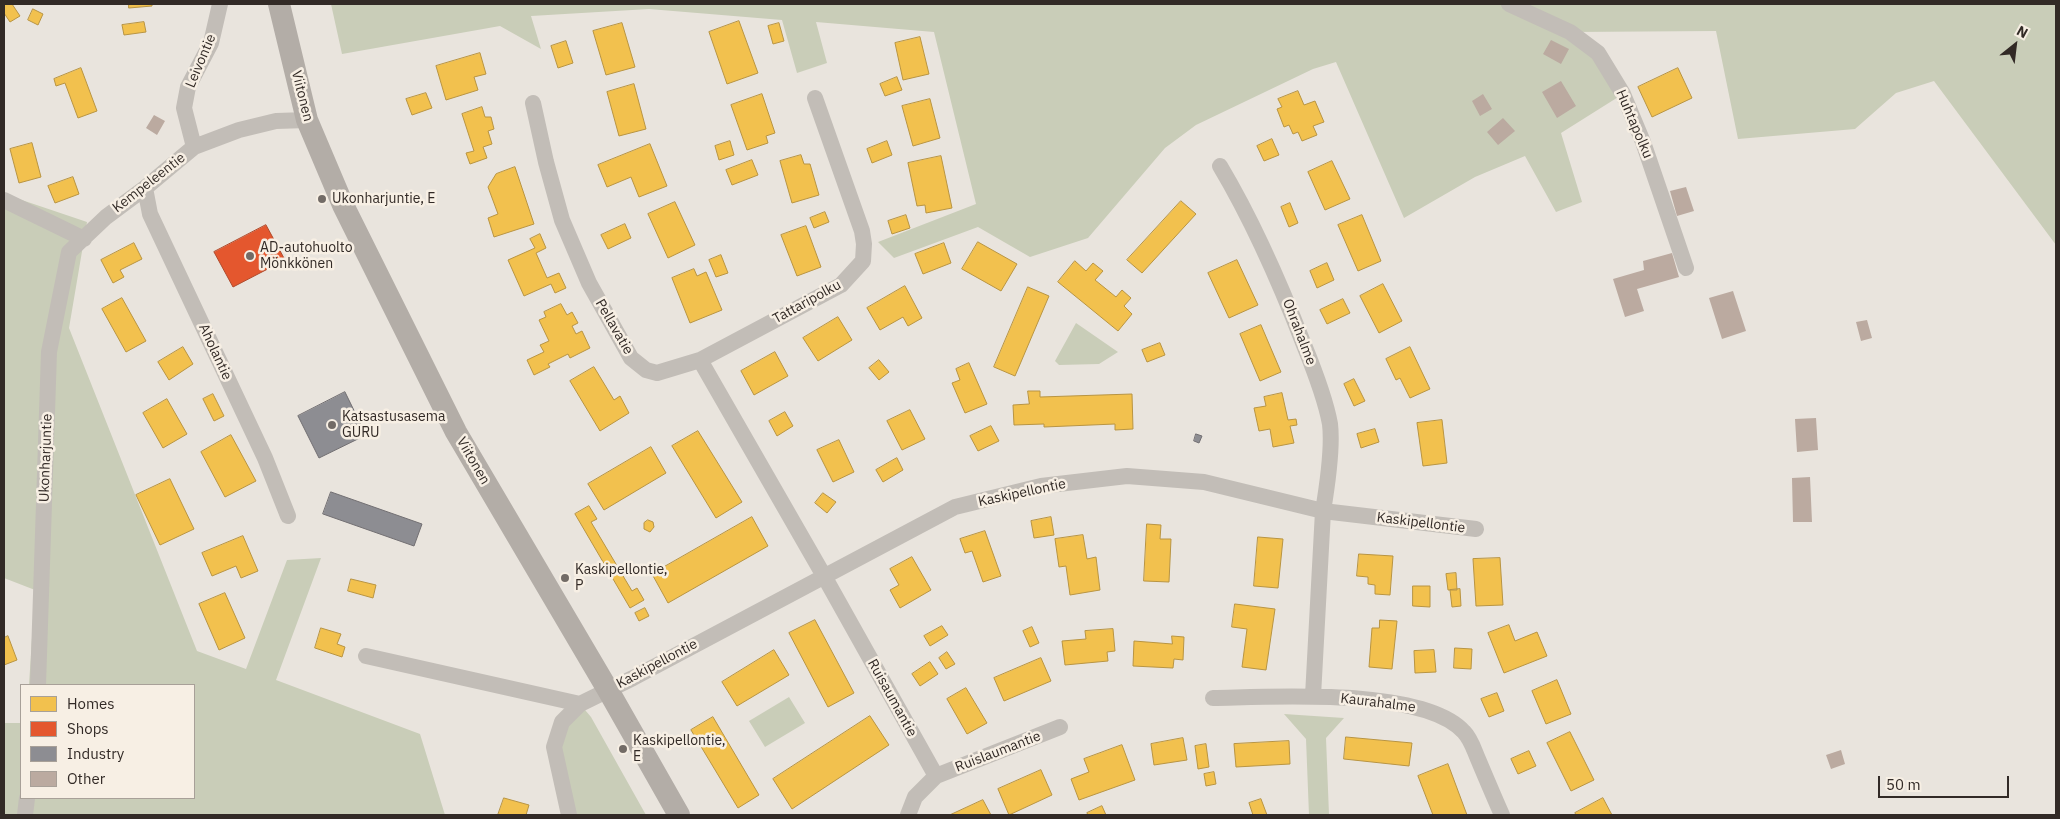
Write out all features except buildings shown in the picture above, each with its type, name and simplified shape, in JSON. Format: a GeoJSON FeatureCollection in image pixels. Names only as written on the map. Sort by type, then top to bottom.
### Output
{"type":"FeatureCollection","features":[{"type":"Feature","properties":{"kind":"main road","name":"Viitonen"},"geometry":{"type":"LineString","coordinates":[[279,4],[307,120],[343,204],[456,432],[608,690],[679,815]]}},
{"type":"Feature","properties":{"kind":"street","name":"Leivontie"},"geometry":{"type":"LineString","coordinates":[[194,147],[184,108],[188,87],[211,43],[220,4]]}},
{"type":"Feature","properties":{"kind":"street","name":"Huhtapolku"},"geometry":{"type":"LineString","coordinates":[[1509,4],[1570,32],[1598,53],[1623,94],[1643,142],[1686,268]]}},
{"type":"Feature","properties":{"kind":"street","name":"Tattaripolku"},"geometry":{"type":"LineString","coordinates":[[700,360],[841,285],[863,261],[864,244],[862,231],[815,98]]}},
{"type":"Feature","properties":{"kind":"street","name":"Pellavatie"},"geometry":{"type":"LineString","coordinates":[[533,103],[546,162],[562,220],[589,283],[631,358],[646,370],[657,373],[700,360]]}},
{"type":"Feature","properties":{"kind":"street","name":"Kempeleentie"},"geometry":{"type":"LineString","coordinates":[[84,239],[106,217],[145,188],[194,147],[239,130],[276,122],[307,120]]}},
{"type":"Feature","properties":{"kind":"street","name":"Ohrahalme"},"geometry":{"type":"LineString","coordinates":[[1220,166],[1246,209],[1283,290],[1311,364],[1330,425],[1327,489],[1323,511]]}},
{"type":"Feature","properties":{"kind":"street","name":"Aholantie"},"geometry":{"type":"LineString","coordinates":[[145,188],[150,214],[265,458],[288,516]]}},
{"type":"Feature","properties":{"kind":"street"},"geometry":{"type":"LineString","coordinates":[[4,200],[84,239]]}},
{"type":"Feature","properties":{"kind":"street","name":"Ukonharjuntie"},"geometry":{"type":"LineString","coordinates":[[38,684],[49,352],[69,252],[84,239]]}},
{"type":"Feature","properties":{"kind":"street"},"geometry":{"type":"LineString","coordinates":[[700,360],[824,576]]}},
{"type":"Feature","properties":{"kind":"street","name":"Kaskipellontie"},"geometry":{"type":"LineString","coordinates":[[569,815],[554,747],[562,722],[580,704],[955,507],[1041,486],[1127,476],[1195,482],[1323,511],[1476,529]]}},
{"type":"Feature","properties":{"kind":"street"},"geometry":{"type":"LineString","coordinates":[[1313,696],[1323,511]]}},
{"type":"Feature","properties":{"kind":"street","name":"Ruisaumantie"},"geometry":{"type":"LineString","coordinates":[[824,576],[936,776]]}},
{"type":"Feature","properties":{"kind":"street"},"geometry":{"type":"LineString","coordinates":[[366,656],[580,704]]}},
{"type":"Feature","properties":{"kind":"street","name":"Kaurahalme"},"geometry":{"type":"LineString","coordinates":[[1213,698],[1313,696],[1408,704],[1430,710],[1452,720],[1468,738],[1502,815]]}},
{"type":"Feature","properties":{"kind":"street","name":"Ruislaumantie"},"geometry":{"type":"LineString","coordinates":[[936,776],[1060,727]]}},
{"type":"Feature","properties":{"kind":"street"},"geometry":{"type":"LineString","coordinates":[[908,815],[915,797],[936,776]]}},
{"type":"Feature","properties":{"kind":"street"},"geometry":{"type":"LineString","coordinates":[[24,815],[27,799]]}},
{"type":"Feature","properties":{"kind":"green space"},"geometry":{"type":"Polygon","coordinates":[[[331,4],[2056,4],[2056,245],[1934,81],[1896,93],[1855,129],[1738,139],[1716,31],[1571,32],[1623,94],[1561,133],[1582,202],[1556,212],[1525,156],[1475,177],[1404,218],[1336,62],[1313,69],[1196,125],[1165,148],[1088,238],[1030,257],[978,227],[894,258],[878,242],[976,204],[934,32],[816,22],[827,63],[797,73],[782,20],[649,9],[531,16],[541,49],[500,26],[342,54],[331,4]]]}},
{"type":"Feature","properties":{"kind":"green space"},"geometry":{"type":"Polygon","coordinates":[[[4,194],[87,222],[69,328],[197,651],[246,669],[287,560],[321,558],[276,680],[420,734],[445,815],[4,815],[4,723],[20,723],[20,799],[195,799],[195,684],[29,684],[35,590],[4,578],[4,194]]]}},
{"type":"Feature","properties":{"kind":"green space"},"geometry":{"type":"Polygon","coordinates":[[[1076,323],[1118,352],[1099,364],[1059,365],[1055,361],[1076,323]]]}},
{"type":"Feature","properties":{"kind":"green space"},"geometry":{"type":"Polygon","coordinates":[[[789,697],[805,723],[765,747],[749,721],[789,697]]]}},
{"type":"Feature","properties":{"kind":"green space"},"geometry":{"type":"Polygon","coordinates":[[[580,704],[591,717],[646,815],[569,815],[555,747],[580,704]]]}},
{"type":"Feature","properties":{"kind":"green space"},"geometry":{"type":"Polygon","coordinates":[[[1284,714],[1344,718],[1326,738],[1329,815],[1309,815],[1306,739],[1284,714]]]}},
{"type":"Feature","properties":{"kind":"place","name":"Ukonharjuntie, E"},"geometry":{"type":"Point","coordinates":[322,199]}},
{"type":"Feature","properties":{"kind":"place","name":"AD-autohuolto Mönkkönen"},"geometry":{"type":"Point","coordinates":[250,256]}},
{"type":"Feature","properties":{"kind":"place","name":"Katsastusasema GURU"},"geometry":{"type":"Point","coordinates":[332,425]}},
{"type":"Feature","properties":{"kind":"place","name":"Kaskipellontie, P"},"geometry":{"type":"Point","coordinates":[565,578]}},
{"type":"Feature","properties":{"kind":"place","name":"Kaskipellontie, E"},"geometry":{"type":"Point","coordinates":[623,749]}}]}
